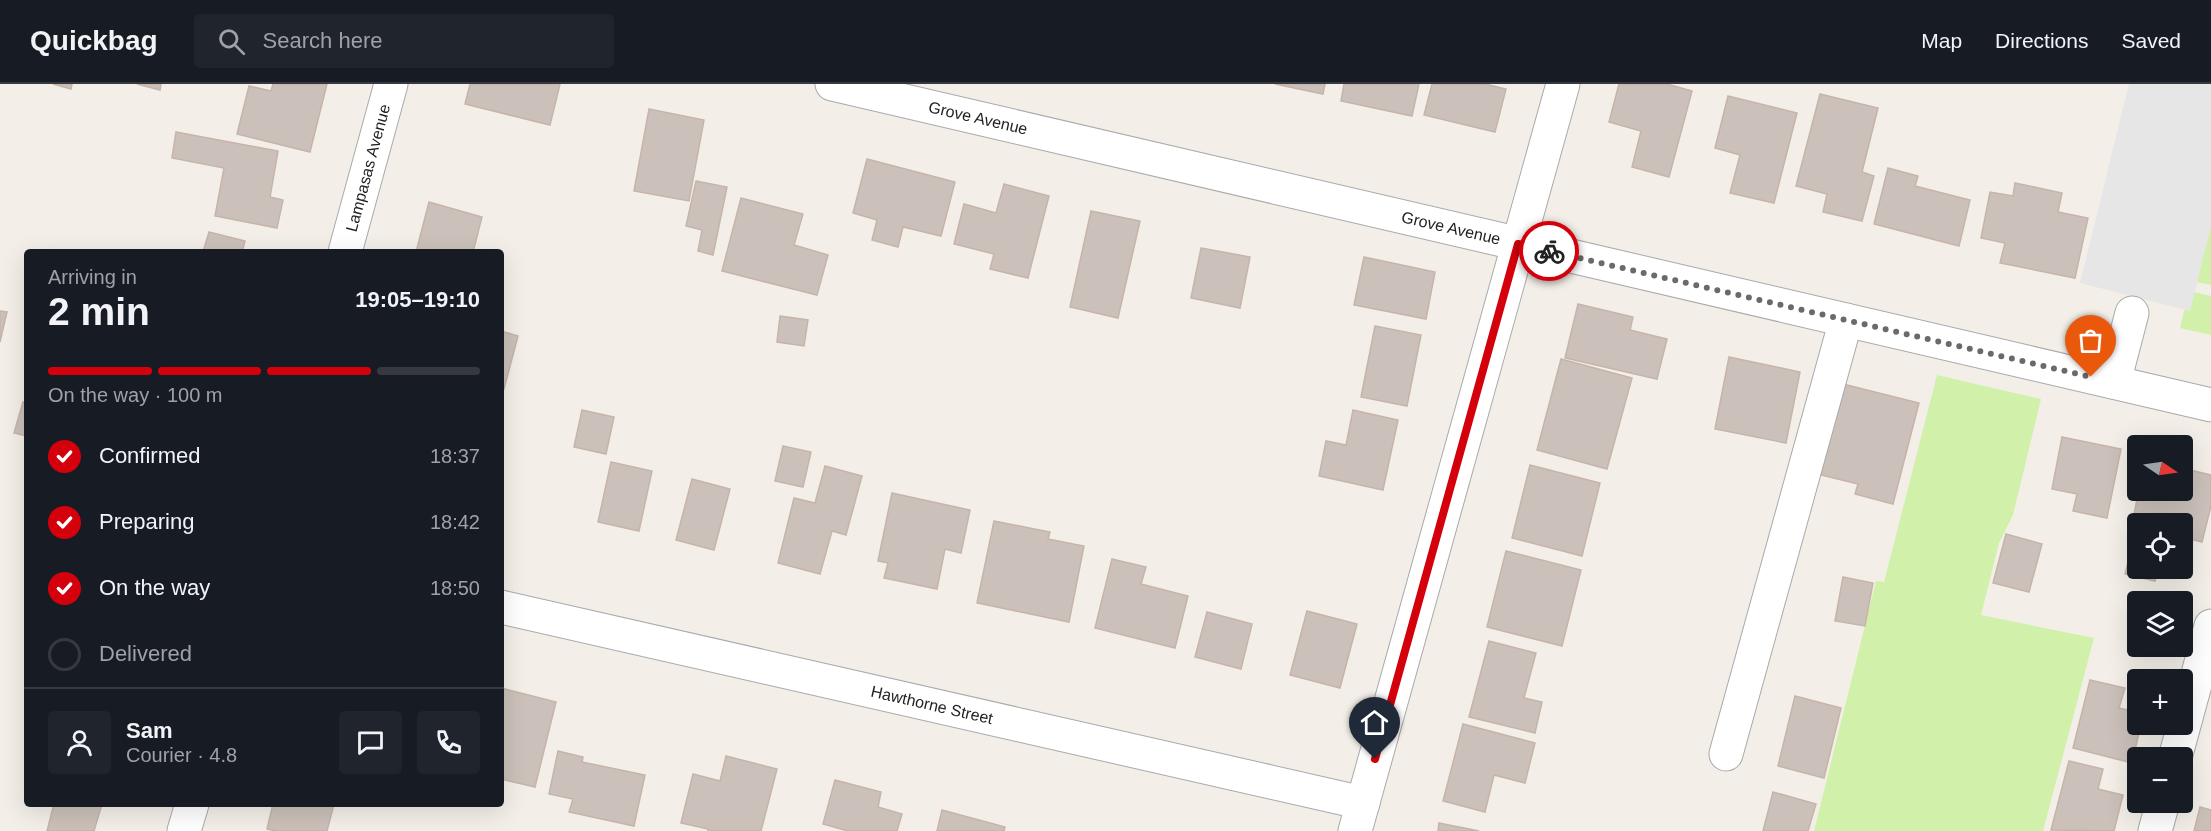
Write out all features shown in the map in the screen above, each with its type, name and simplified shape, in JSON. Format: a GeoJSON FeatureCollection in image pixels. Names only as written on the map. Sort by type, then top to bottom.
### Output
{"type":"FeatureCollection","features":[{"type":"Feature","properties":{"kind":"street","name":"Lampasas Avenue"},"geometry":{"type":"LineString","coordinates":[[346,249],[391,84]]}},
{"type":"Feature","properties":{"kind":"street","name":"Grove Avenue"},"geometry":{"type":"LineString","coordinates":[[832,84],[2211,405]]}},
{"type":"Feature","properties":{"kind":"street"},"geometry":{"type":"LineString","coordinates":[[1359,817],[1563,84]]}},
{"type":"Feature","properties":{"kind":"street"},"geometry":{"type":"LineString","coordinates":[[2114,382],[2132,313]]}},
{"type":"Feature","properties":{"kind":"street"},"geometry":{"type":"LineString","coordinates":[[1726,754],[1846,320]]}},
{"type":"Feature","properties":{"kind":"street","name":"Hawthorne Street"},"geometry":{"type":"LineString","coordinates":[[504,608],[1359,817]]}},
{"type":"Feature","properties":{"kind":"street"},"geometry":{"type":"LineString","coordinates":[[2178,747],[2211,626]]}},
{"type":"Feature","properties":{"kind":"street"},"geometry":{"type":"LineString","coordinates":[[184,831],[191,807]]}},
{"type":"Feature","properties":{"kind":"street"},"geometry":{"type":"LineString","coordinates":[[2155,831],[2160,813]]}},
{"type":"Feature","properties":{"kind":"green space"},"geometry":{"type":"Polygon","coordinates":[[[2211,206],[2211,285],[2191,281],[2211,206]]]}},
{"type":"Feature","properties":{"kind":"green space"},"geometry":{"type":"Polygon","coordinates":[[[2189,291],[2211,296],[2211,335],[2180,328],[2189,291]]]}},
{"type":"Feature","properties":{"kind":"green space"},"geometry":{"type":"Polygon","coordinates":[[[1937,375],[2041,399],[2013,515],[1999,543],[1981,615],[2094,638],[2043,831],[1814,831],[1876,581],[1884,582],[1937,375]]]}},
{"type":"Feature","properties":{"kind":"shaded area"},"geometry":{"type":"Polygon","coordinates":[[[2129,84],[2211,84],[2211,226],[2190,311],[2080,283],[2129,84]]]}},
{"type":"Feature","properties":{"kind":"building"},"geometry":{"type":"Polygon","coordinates":[[[53,84],[72,84],[71,89],[53,84]]]}},
{"type":"Feature","properties":{"kind":"building"},"geometry":{"type":"Polygon","coordinates":[[[137,84],[161,84],[160,90],[137,84]]]}},
{"type":"Feature","properties":{"kind":"building"},"geometry":{"type":"Polygon","coordinates":[[[273,84],[327,84],[310,152],[237,134],[249,86],[271,91],[273,84]]]}},
{"type":"Feature","properties":{"kind":"building"},"geometry":{"type":"Polygon","coordinates":[[[470,84],[560,84],[550,125],[465,104],[470,84]]]}},
{"type":"Feature","properties":{"kind":"building"},"geometry":{"type":"Polygon","coordinates":[[[1275,84],[1325,84],[1323,94],[1275,84]]]}},
{"type":"Feature","properties":{"kind":"building"},"geometry":{"type":"Polygon","coordinates":[[[1344,84],[1419,84],[1412,116],[1341,101],[1344,84]]]}},
{"type":"Feature","properties":{"kind":"building"},"geometry":{"type":"Polygon","coordinates":[[[1432,84],[1485,84],[1506,89],[1495,132],[1424,115],[1432,84]]]}},
{"type":"Feature","properties":{"kind":"building"},"geometry":{"type":"Polygon","coordinates":[[[1619,84],[1667,84],[1692,91],[1669,177],[1632,167],[1641,131],[1609,122],[1619,84]]]}},
{"type":"Feature","properties":{"kind":"building"},"geometry":{"type":"Polygon","coordinates":[[[1820,94],[1878,108],[1862,172],[1874,176],[1862,221],[1823,212],[1827,194],[1796,186],[1820,94]]]}},
{"type":"Feature","properties":{"kind":"building"},"geometry":{"type":"Polygon","coordinates":[[[1728,96],[1797,113],[1774,203],[1730,193],[1740,155],[1715,148],[1728,96]]]}},
{"type":"Feature","properties":{"kind":"building"},"geometry":{"type":"Polygon","coordinates":[[[649,109],[704,120],[689,201],[634,191],[649,109]]]}},
{"type":"Feature","properties":{"kind":"building"},"geometry":{"type":"Polygon","coordinates":[[[176,132],[278,151],[270,197],[283,200],[277,228],[215,216],[224,168],[172,158],[176,132]]]}},
{"type":"Feature","properties":{"kind":"building"},"geometry":{"type":"Polygon","coordinates":[[[867,159],[955,182],[941,236],[903,227],[898,247],[872,240],[877,220],[853,213],[867,159]]]}},
{"type":"Feature","properties":{"kind":"building"},"geometry":{"type":"Polygon","coordinates":[[[1888,168],[1918,176],[1915,186],[1970,200],[1959,246],[1874,224],[1888,168]]]}},
{"type":"Feature","properties":{"kind":"building"},"geometry":{"type":"Polygon","coordinates":[[[696,181],[727,187],[713,255],[698,251],[702,230],[686,226],[696,181]]]}},
{"type":"Feature","properties":{"kind":"building"},"geometry":{"type":"Polygon","coordinates":[[[2015,183],[2062,193],[2058,212],[2088,218],[2075,278],[2000,263],[2005,243],[1981,238],[1990,192],[2013,196],[2015,183]]]}},
{"type":"Feature","properties":{"kind":"building"},"geometry":{"type":"Polygon","coordinates":[[[1004,184],[1049,196],[1028,278],[990,269],[994,254],[954,244],[964,204],[996,213],[1004,184]]]}},
{"type":"Feature","properties":{"kind":"building"},"geometry":{"type":"Polygon","coordinates":[[[741,198],[803,214],[794,245],[828,255],[817,295],[722,271],[741,198]]]}},
{"type":"Feature","properties":{"kind":"building"},"geometry":{"type":"Polygon","coordinates":[[[429,202],[482,217],[474,249],[417,249],[429,202]]]}},
{"type":"Feature","properties":{"kind":"building"},"geometry":{"type":"Polygon","coordinates":[[[1091,211],[1140,221],[1118,318],[1070,307],[1091,211]]]}},
{"type":"Feature","properties":{"kind":"building"},"geometry":{"type":"Polygon","coordinates":[[[209,232],[245,241],[243,249],[204,249],[209,232]]]}},
{"type":"Feature","properties":{"kind":"building"},"geometry":{"type":"Polygon","coordinates":[[[1201,248],[1250,257],[1240,308],[1191,298],[1201,248]]]}},
{"type":"Feature","properties":{"kind":"building"},"geometry":{"type":"Polygon","coordinates":[[[1364,257],[1435,272],[1426,319],[1354,305],[1364,257]]]}},
{"type":"Feature","properties":{"kind":"building"},"geometry":{"type":"Polygon","coordinates":[[[1578,304],[1633,317],[1630,330],[1667,339],[1657,379],[1565,358],[1578,304]]]}},
{"type":"Feature","properties":{"kind":"building"},"geometry":{"type":"Polygon","coordinates":[[[0,311],[7,312],[0,342],[0,311]]]}},
{"type":"Feature","properties":{"kind":"building"},"geometry":{"type":"Polygon","coordinates":[[[780,316],[808,320],[804,346],[777,342],[780,316]]]}},
{"type":"Feature","properties":{"kind":"building"},"geometry":{"type":"Polygon","coordinates":[[[1375,326],[1421,335],[1407,406],[1361,397],[1375,326]]]}},
{"type":"Feature","properties":{"kind":"building"},"geometry":{"type":"Polygon","coordinates":[[[504,332],[518,336],[504,389],[504,332]]]}},
{"type":"Feature","properties":{"kind":"building"},"geometry":{"type":"Polygon","coordinates":[[[1729,357],[1800,372],[1786,443],[1715,429],[1729,357]]]}},
{"type":"Feature","properties":{"kind":"building"},"geometry":{"type":"Polygon","coordinates":[[[1561,359],[1632,378],[1607,469],[1537,450],[1561,359]]]}},
{"type":"Feature","properties":{"kind":"building"},"geometry":{"type":"Polygon","coordinates":[[[1843,384],[1919,403],[1893,504],[1855,494],[1858,484],[1821,475],[1843,384]]]}},
{"type":"Feature","properties":{"kind":"building"},"geometry":{"type":"Polygon","coordinates":[[[23,402],[24,402],[24,435],[14,433],[23,402]]]}},
{"type":"Feature","properties":{"kind":"building"},"geometry":{"type":"Polygon","coordinates":[[[582,410],[614,417],[606,454],[574,447],[582,410]]]}},
{"type":"Feature","properties":{"kind":"building"},"geometry":{"type":"Polygon","coordinates":[[[1353,410],[1398,420],[1383,490],[1319,476],[1326,441],[1346,445],[1353,410]]]}},
{"type":"Feature","properties":{"kind":"building"},"geometry":{"type":"Polygon","coordinates":[[[2062,437],[2121,449],[2107,518],[2073,511],[2077,494],[2052,489],[2062,437]]]}},
{"type":"Feature","properties":{"kind":"building"},"geometry":{"type":"Polygon","coordinates":[[[783,446],[811,452],[803,487],[775,481],[783,446]]]}},
{"type":"Feature","properties":{"kind":"building"},"geometry":{"type":"Polygon","coordinates":[[[611,462],[652,471],[639,531],[598,522],[611,462]]]}},
{"type":"Feature","properties":{"kind":"building"},"geometry":{"type":"Polygon","coordinates":[[[1530,465],[1600,483],[1582,556],[1512,538],[1530,465]]]}},
{"type":"Feature","properties":{"kind":"building"},"geometry":{"type":"Polygon","coordinates":[[[825,466],[862,476],[846,535],[832,531],[820,574],[778,563],[794,498],[815,503],[825,466]]]}},
{"type":"Feature","properties":{"kind":"building"},"geometry":{"type":"Polygon","coordinates":[[[2193,471],[2211,475],[2211,506],[2202,542],[2193,540],[2193,513],[2134,513],[2137,501],[2193,501],[2193,471]]]}},
{"type":"Feature","properties":{"kind":"building"},"geometry":{"type":"Polygon","coordinates":[[[692,479],[730,489],[714,550],[676,540],[692,479]]]}},
{"type":"Feature","properties":{"kind":"building"},"geometry":{"type":"Polygon","coordinates":[[[892,493],[970,510],[961,553],[945,549],[937,589],[884,578],[888,563],[878,561],[892,493]]]}},
{"type":"Feature","properties":{"kind":"building"},"geometry":{"type":"Polygon","coordinates":[[[994,521],[1050,532],[1048,539],[1084,546],[1069,622],[977,603],[994,521]]]}},
{"type":"Feature","properties":{"kind":"building"},"geometry":{"type":"Polygon","coordinates":[[[2006,534],[2042,544],[2029,592],[1993,583],[2006,534]]]}},
{"type":"Feature","properties":{"kind":"building"},"geometry":{"type":"Polygon","coordinates":[[[1506,551],[1581,570],[1562,646],[1487,627],[1506,551]]]}},
{"type":"Feature","properties":{"kind":"building"},"geometry":{"type":"Polygon","coordinates":[[[1112,559],[1146,567],[1141,584],[1188,596],[1175,648],[1095,628],[1112,559]]]}},
{"type":"Feature","properties":{"kind":"building"},"geometry":{"type":"Polygon","coordinates":[[[1843,577],[1873,583],[1865,626],[1835,621],[1843,577]]]}},
{"type":"Feature","properties":{"kind":"building"},"geometry":{"type":"Polygon","coordinates":[[[1307,611],[1357,624],[1340,688],[1290,675],[1307,611]]]}},
{"type":"Feature","properties":{"kind":"building"},"geometry":{"type":"Polygon","coordinates":[[[1207,612],[1252,624],[1241,669],[1195,657],[1207,612]]]}},
{"type":"Feature","properties":{"kind":"building"},"geometry":{"type":"Polygon","coordinates":[[[1489,641],[1536,653],[1524,698],[1542,702],[1535,733],[1469,717],[1489,641]]]}},
{"type":"Feature","properties":{"kind":"building"},"geometry":{"type":"Polygon","coordinates":[[[2090,680],[2125,688],[2119,708],[2127,710],[2127,735],[2138,735],[2136,747],[2127,747],[2127,762],[2073,748],[2090,680]]]}},
{"type":"Feature","properties":{"kind":"building"},"geometry":{"type":"Polygon","coordinates":[[[504,689],[556,702],[535,787],[504,780],[504,689]]]}},
{"type":"Feature","properties":{"kind":"building"},"geometry":{"type":"Polygon","coordinates":[[[1795,696],[1841,708],[1824,778],[1778,766],[1795,696]]]}},
{"type":"Feature","properties":{"kind":"building"},"geometry":{"type":"Polygon","coordinates":[[[1463,724],[1535,743],[1525,783],[1494,775],[1485,812],[1443,801],[1463,724]]]}},
{"type":"Feature","properties":{"kind":"building"},"geometry":{"type":"Polygon","coordinates":[[[558,751],[583,757],[582,762],[645,775],[634,826],[569,812],[573,799],[549,794],[558,751]]]}},
{"type":"Feature","properties":{"kind":"building"},"geometry":{"type":"Polygon","coordinates":[[[726,756],[777,769],[761,831],[708,831],[708,829],[681,823],[693,774],[720,781],[726,756]]]}},
{"type":"Feature","properties":{"kind":"building"},"geometry":{"type":"Polygon","coordinates":[[[2069,761],[2103,769],[2098,789],[2123,795],[2114,831],[2051,830],[2069,761]]]}},
{"type":"Feature","properties":{"kind":"building"},"geometry":{"type":"Polygon","coordinates":[[[835,780],[881,792],[878,807],[902,814],[897,831],[848,831],[823,824],[835,780]]]}},
{"type":"Feature","properties":{"kind":"building"},"geometry":{"type":"Polygon","coordinates":[[[1773,792],[1816,804],[1808,831],[1763,831],[1773,792]]]}},
{"type":"Feature","properties":{"kind":"building"},"geometry":{"type":"Polygon","coordinates":[[[53,807],[101,807],[94,831],[47,831],[53,807]]]}},
{"type":"Feature","properties":{"kind":"building"},"geometry":{"type":"Polygon","coordinates":[[[272,807],[333,807],[327,831],[267,829],[272,807]]]}},
{"type":"Feature","properties":{"kind":"building"},"geometry":{"type":"Polygon","coordinates":[[[2200,807],[2211,810],[2211,831],[2194,831],[2200,807]]]}},
{"type":"Feature","properties":{"kind":"building"},"geometry":{"type":"Polygon","coordinates":[[[942,810],[1005,827],[1004,831],[937,831],[942,810]]]}},
{"type":"Feature","properties":{"kind":"building"},"geometry":{"type":"Polygon","coordinates":[[[1439,823],[1479,831],[1438,831],[1439,823]]]}},
{"type":"Feature","properties":{"kind":"way so far"},"geometry":{"type":"LineString","coordinates":[[1549,251],[2091,377]]}},
{"type":"Feature","properties":{"kind":"route"},"geometry":{"type":"LineString","coordinates":[[1375,759],[1518,244],[1549,251]]}}]}
